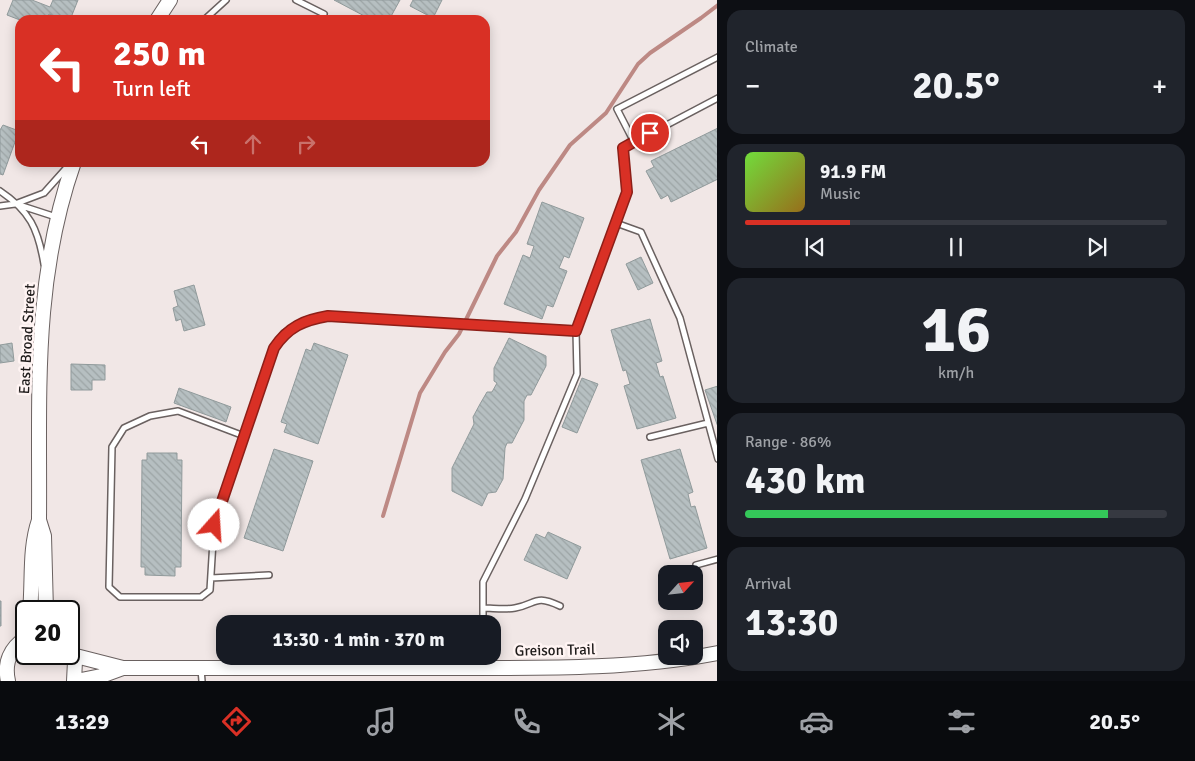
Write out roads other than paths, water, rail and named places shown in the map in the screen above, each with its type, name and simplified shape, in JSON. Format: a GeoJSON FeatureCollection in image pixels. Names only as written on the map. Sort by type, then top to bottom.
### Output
{"type":"FeatureCollection","features":[{"type":"Feature","properties":{"kind":"street"},"geometry":{"type":"LineString","coordinates":[[160,15],[170,0]]}},
{"type":"Feature","properties":{"kind":"street","name":"East Broad Street"},"geometry":{"type":"LineString","coordinates":[[31,600],[34,536],[39,520],[40,338],[46,275],[56,218],[71,167]]}},
{"type":"Feature","properties":{"kind":"street","name":"East Broad Street"},"geometry":{"type":"LineString","coordinates":[[39,520],[44,536],[46,600]]}},
{"type":"Feature","properties":{"kind":"street"},"geometry":{"type":"LineString","coordinates":[[8,681],[6,669],[14,647]]}},
{"type":"Feature","properties":{"kind":"street","name":"Greison Trail"},"geometry":{"type":"LineString","coordinates":[[501,663],[603,666],[691,658],[717,653]]}},
{"type":"Feature","properties":{"kind":"street","name":"Greison Trail"},"geometry":{"type":"LineString","coordinates":[[80,655],[122,668],[201,674],[412,665]]}},
{"type":"Feature","properties":{"kind":"street"},"geometry":{"type":"LineString","coordinates":[[75,665],[75,681]]}},
{"type":"Feature","properties":{"kind":"street","name":"Greison Trail"},"geometry":{"type":"LineString","coordinates":[[75,681],[101,676],[122,668]]}},
{"type":"Feature","properties":{"kind":"lane"},"geometry":{"type":"LineString","coordinates":[[210,15],[226,0]]}},
{"type":"Feature","properties":{"kind":"lane"},"geometry":{"type":"LineString","coordinates":[[296,0],[324,14]]}},
{"type":"Feature","properties":{"kind":"lane"},"geometry":{"type":"LineString","coordinates":[[634,142],[617,109],[717,58]]}},
{"type":"Feature","properties":{"kind":"lane"},"geometry":{"type":"LineString","coordinates":[[483,615],[483,582],[525,499],[577,374],[576,331],[627,192],[623,148],[717,99]]}},
{"type":"Feature","properties":{"kind":"lane"},"geometry":{"type":"LineString","coordinates":[[0,206],[15,204],[44,193],[67,167]]}},
{"type":"Feature","properties":{"kind":"lane"},"geometry":{"type":"LineString","coordinates":[[0,191],[29,216],[39,234],[46,275]]}},
{"type":"Feature","properties":{"kind":"lane"},"geometry":{"type":"LineString","coordinates":[[15,204],[56,218]]}},
{"type":"Feature","properties":{"kind":"lane"},"geometry":{"type":"LineString","coordinates":[[616,223],[641,232],[680,318],[717,456]]}},
{"type":"Feature","properties":{"kind":"lane"},"geometry":{"type":"LineString","coordinates":[[244,436],[178,411],[150,416],[124,428],[112,447],[109,587],[120,597],[201,597],[210,590],[214,525],[274,348],[284,333],[306,320],[328,316],[576,331]]}},
{"type":"Feature","properties":{"kind":"lane"},"geometry":{"type":"LineString","coordinates":[[650,438],[708,424]]}},
{"type":"Feature","properties":{"kind":"lane"},"geometry":{"type":"LineString","coordinates":[[696,565],[717,559]]}},
{"type":"Feature","properties":{"kind":"lane"},"geometry":{"type":"LineString","coordinates":[[211,578],[269,575]]}},
{"type":"Feature","properties":{"kind":"lane"},"geometry":{"type":"LineString","coordinates":[[483,608],[516,608],[532,600],[546,599],[560,606]]}},
{"type":"Feature","properties":{"kind":"waterway"},"geometry":{"type":"LineString","coordinates":[[383,516],[420,393],[445,352],[459,334],[497,256],[516,232],[539,190],[570,145],[606,113],[638,64],[650,53],[717,6]]}}]}
